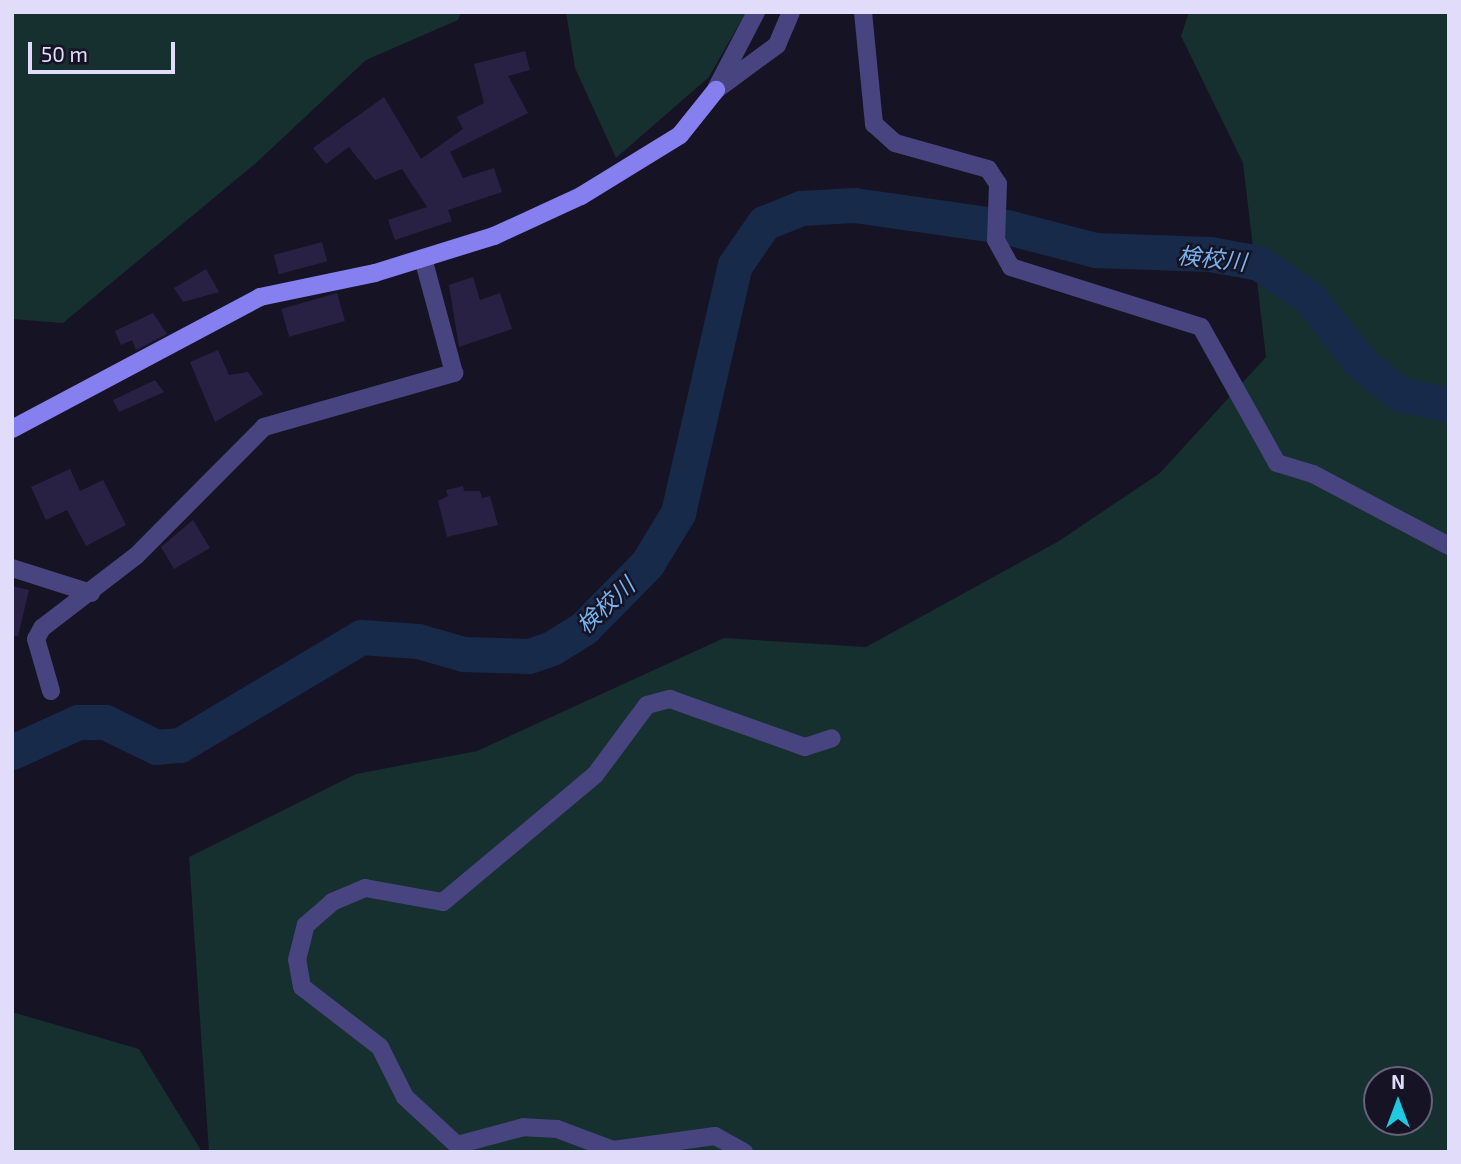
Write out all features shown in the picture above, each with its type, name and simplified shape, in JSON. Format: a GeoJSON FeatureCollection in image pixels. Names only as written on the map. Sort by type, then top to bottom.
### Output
{"type":"FeatureCollection","features":[{"type":"Feature","properties":{"kind":"street"},"geometry":{"type":"LineString","coordinates":[[12,429],[260,297],[423,258],[494,236],[581,196],[680,135],[716,90],[756,12]]}},
{"type":"Feature","properties":{"kind":"street"},"geometry":{"type":"LineString","coordinates":[[716,90],[777,45],[791,12]]}},
{"type":"Feature","properties":{"kind":"street"},"geometry":{"type":"LineString","coordinates":[[863,12],[874,124],[895,143],[988,169],[998,184],[996,240],[1011,267],[1201,327],[1277,463],[1313,474],[1449,546]]}},
{"type":"Feature","properties":{"kind":"street"},"geometry":{"type":"LineString","coordinates":[[51,691],[36,639],[60,610],[91,593],[264,427],[454,373],[423,258]]}},
{"type":"Feature","properties":{"kind":"street"},"geometry":{"type":"LineString","coordinates":[[12,568],[91,593]]}},
{"type":"Feature","properties":{"kind":"street"},"geometry":{"type":"LineString","coordinates":[[744,1152],[715,1136],[613,1150],[557,1129],[524,1127],[457,1145],[405,1097],[380,1047],[302,987],[296,960],[306,925],[332,902],[365,888],[443,902],[595,775],[647,705],[670,699],[804,747],[832,738]]}},
{"type":"Feature","properties":{"kind":"green space"},"geometry":{"type":"Polygon","coordinates":[[[12,12],[461,12],[458,20],[366,60],[256,163],[63,323],[12,319],[12,12]]]}},
{"type":"Feature","properties":{"kind":"green space"},"geometry":{"type":"Polygon","coordinates":[[[566,12],[746,12],[709,77],[616,158],[575,68],[566,12]]]}},
{"type":"Feature","properties":{"kind":"green space"},"geometry":{"type":"Polygon","coordinates":[[[1189,12],[1449,12],[1449,1152],[209,1152],[189,857],[356,774],[477,751],[724,638],[866,647],[1059,541],[1160,473],[1266,357],[1243,163],[1181,36],[1189,12]]]}},
{"type":"Feature","properties":{"kind":"green space"},"geometry":{"type":"Polygon","coordinates":[[[12,1012],[139,1049],[202,1152],[12,1152],[12,1012]]]}},
{"type":"Feature","properties":{"kind":"building"},"geometry":{"type":"Polygon","coordinates":[[[525,51],[530,70],[508,76],[528,113],[450,152],[463,178],[494,168],[502,192],[448,210],[452,221],[395,240],[388,220],[427,207],[402,169],[375,180],[349,147],[326,164],[313,148],[384,97],[421,159],[463,129],[457,117],[484,103],[474,64],[525,51]]]}},
{"type":"Feature","properties":{"kind":"building"},"geometry":{"type":"Polygon","coordinates":[[[322,242],[327,261],[279,274],[274,255],[322,242]]]}},
{"type":"Feature","properties":{"kind":"building"},"geometry":{"type":"Polygon","coordinates":[[[206,269],[219,292],[183,302],[174,288],[206,269]]]}},
{"type":"Feature","properties":{"kind":"building"},"geometry":{"type":"Polygon","coordinates":[[[473,277],[480,300],[500,293],[512,329],[459,347],[449,285],[473,277]]]}},
{"type":"Feature","properties":{"kind":"building"},"geometry":{"type":"Polygon","coordinates":[[[337,293],[345,321],[289,337],[281,309],[337,293]]]}},
{"type":"Feature","properties":{"kind":"building"},"geometry":{"type":"Polygon","coordinates":[[[153,313],[167,334],[136,350],[132,340],[121,345],[115,331],[153,313]]]}},
{"type":"Feature","properties":{"kind":"building"},"geometry":{"type":"Polygon","coordinates":[[[218,350],[229,375],[248,372],[263,394],[215,422],[190,362],[218,350]]]}},
{"type":"Feature","properties":{"kind":"building"},"geometry":{"type":"Polygon","coordinates":[[[155,380],[164,392],[119,412],[113,400],[155,380]]]}},
{"type":"Feature","properties":{"kind":"building"},"geometry":{"type":"Polygon","coordinates":[[[70,469],[80,491],[103,480],[126,525],[86,546],[67,510],[46,520],[31,487],[70,469]]]}},
{"type":"Feature","properties":{"kind":"building"},"geometry":{"type":"Polygon","coordinates":[[[463,486],[464,491],[480,491],[482,498],[490,496],[498,525],[447,537],[438,501],[448,496],[446,490],[463,486]]]}},
{"type":"Feature","properties":{"kind":"building"},"geometry":{"type":"Polygon","coordinates":[[[193,520],[210,548],[174,569],[161,547],[193,520]]]}},
{"type":"Feature","properties":{"kind":"building"},"geometry":{"type":"Polygon","coordinates":[[[12,586],[29,590],[18,636],[12,636],[12,586]]]}},
{"type":"Feature","properties":{"kind":"waterway","name":"検校川"},"geometry":{"type":"LineString","coordinates":[[12,752],[78,722],[105,722],[156,747],[180,745],[361,637],[418,641],[463,654],[529,656],[552,648],[584,628],[647,564],[678,513],[735,265],[764,223],[801,208],[854,205],[988,224]]}},
{"type":"Feature","properties":{"kind":"waterway","name":"検校川"},"geometry":{"type":"LineString","coordinates":[[1007,227],[1095,250],[1210,254],[1259,263],[1310,298],[1361,363],[1400,394],[1449,405]]}}]}
